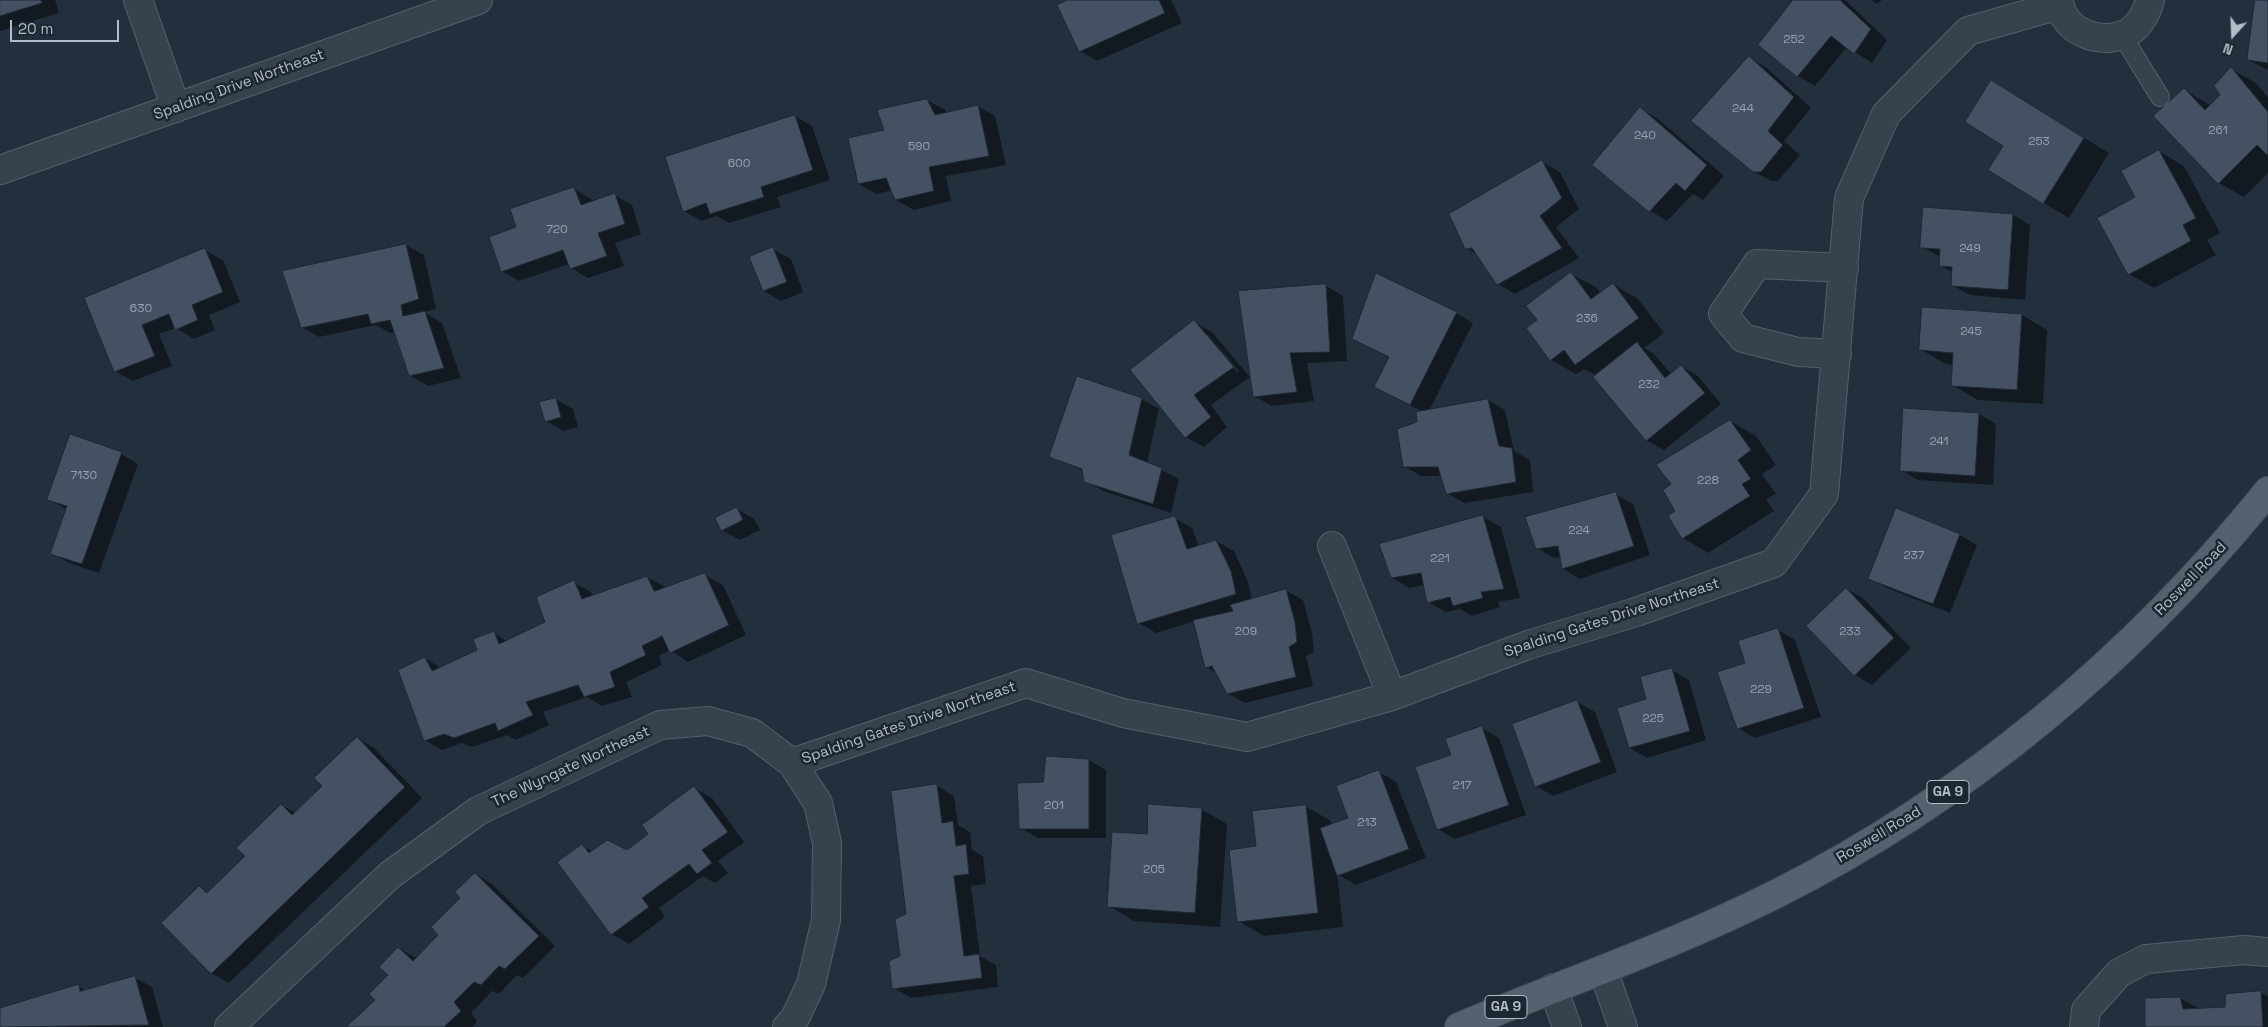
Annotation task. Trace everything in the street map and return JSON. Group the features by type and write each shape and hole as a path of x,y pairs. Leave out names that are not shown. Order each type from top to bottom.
{"main road":[{"name":"Roswell Road","path":"1459,1027 1691,934 1775,894 1925,808 1986,765 2119,654 2227,541 2268,491"}],"street":[{"path":"138,0 176,108"},
{"name":"Spalding Drive Northeast","path":"0,170 478,0"},
{"path":"2122,35 2133,29 2145,15 2150,0"},
{"name":"Spalding Gates Drive Northeast","path":"792,762 1026,683 1123,712 1247,737 1392,696 1528,645 1636,612 1774,563 1824,494 1849,198 1886,114 1968,30 2059,2 2068,21 2081,33 2099,38 2122,35"},
{"path":"1837,354 1798,352 1743,338 1723,314 1757,264 1844,268"},
{"path":"1332,546 1392,696"},
{"name":"The Wyngate Northeast","path":"229,1027 390,875 478,811 660,725 708,721 752,733 792,762 818,803 827,843 826,920 811,984 795,1018 787,1027"},
{"path":"2084,1027 2086,1010 2119,973 2146,959 2244,950 2268,952"},
{"path":"1603,970 1623,1027"},
{"path":"1553,988 1567,1027"}],"lane":[{"path":"2122,35 2160,97"}],"building":[{"path":"0,0 41,0 42,3 0,16"},
{"path":"1068,0 1159,0 1165,13 1079,52 1057,5"},
{"path":"1793,0 1840,0 1871,29 1854,54 1831,36 1797,77 1758,45"},
{"path":"2255,0 2268,0 2268,63 2247,60"},
{"path":"1749,56 1794,97 1768,131 1783,145 1761,172 1753,172 1691,121"},
{"path":"2231,67 2268,112 2268,153 2267,155 2257,145 2218,184 2153,116 2184,88 2205,110 2220,95 2214,86"},
{"path":"1991,80 2084,138 2043,204 1988,170 2003,146 1965,122"},
{"path":"927,99 935,115 978,105 989,156 929,167 934,191 895,200 886,178 858,184 848,138 884,130 877,110"},
{"path":"1640,107 1707,165 1685,191 1676,183 1649,212 1592,165"},
{"path":"795,115 813,170 761,187 764,197 710,214 706,203 683,212 665,157"},
{"path":"2159,150 2196,218 2183,225 2191,241 2128,275 2097,218 2135,197 2121,171"},
{"path":"1542,160 1562,198 1540,216 1562,248 1497,285 1472,248 1465,249 1449,214"},
{"path":"574,187 581,205 615,193 625,224 598,233 607,256 570,269 563,250 501,272 489,237 516,227 510,209"},
{"path":"1923,207 2013,214 2008,290 1951,286 1952,267 1939,266 1940,249 1920,248"},
{"path":"406,244 419,299 401,305 403,316 425,311 444,368 409,376 390,320 371,324 368,314 301,328 282,271"},
{"path":"773,247 787,282 763,291 749,257"},
{"path":"205,248 223,292 192,305 198,320 175,330 169,314 142,325 155,356 114,372 84,298"},
{"path":"1571,272 1591,299 1613,283 1639,318 1575,365 1564,350 1550,361 1526,328 1537,320 1526,306"},
{"path":"1376,273 1457,312 1410,405 1374,387 1389,357 1352,339"},
{"path":"1326,284 1330,352 1290,353 1297,392 1253,397 1238,291"},
{"path":"1922,307 2022,314 2017,390 1951,386 1953,353 1919,350"},
{"path":"1194,320 1234,367 1194,395 1211,417 1185,438 1130,370"},
{"path":"1637,342 1665,378 1681,365 1705,393 1646,441 1593,377"},
{"path":"1077,376 1142,398 1129,455 1162,468 1153,504 1084,482 1082,469 1049,457"},
{"path":"556,398 561,417 545,422 539,402"},
{"path":"1488,399 1499,446 1512,448 1516,482 1446,494 1438,467 1403,467 1397,429 1417,422 1416,412"},
{"path":"1903,408 1979,413 1975,476 1900,471"},
{"path":"1730,420 1751,450 1738,460 1751,479 1742,484 1750,496 1682,539 1668,516 1675,511 1663,490 1671,484 1656,465"},
{"path":"70,434 122,452 82,564 50,554 67,506 47,500"},
{"path":"1616,492 1634,546 1562,569 1558,546 1536,549 1525,517"},
{"path":"737,507 743,520 721,531 715,518"},
{"path":"1896,508 1960,534 1933,604 1868,579"},
{"path":"1483,515 1504,589 1481,592 1483,598 1453,606 1450,597 1427,603 1421,573 1391,578 1379,544"},
{"path":"1175,516 1187,549 1216,540 1231,571 1236,594 1137,624 1111,535"},
{"path":"705,573 729,625 670,653 662,636 642,646 646,655 610,672 615,687 584,697 578,685 526,702 533,715 498,731 495,723 454,738 444,734 424,741 398,670 425,657 432,671 477,650 473,639 494,631 499,644 545,622 536,597 574,580 582,599 647,576 654,591"},
{"path":"1846,588 1894,638 1854,676 1806,626"},
{"path":"1286,589 1295,622 1297,642 1289,647 1296,677 1227,694 1212,666 1205,668 1193,620 1233,611 1230,605"},
{"path":"1778,628 1804,708 1737,729 1717,672 1745,663 1738,641"},
{"path":"1672,668 1690,731 1629,748 1617,708 1646,699 1640,677"},
{"path":"1577,700 1601,762 1535,787 1512,724"},
{"path":"1482,726 1509,805 1437,830 1415,767 1451,755 1445,739"},
{"path":"357,737 405,787 211,974 161,923 199,886 207,893 245,856 236,848 281,804 292,815 322,786 314,778"},
{"path":"1046,756 1089,759 1089,829 1019,829 1017,783 1043,782"},
{"path":"1379,770 1409,849 1337,876 1320,828 1348,818 1336,786"},
{"path":"937,784 942,823 953,821 956,846 966,844 969,874 954,876 964,956 979,954 982,978 892,989 889,961 900,956 895,919 906,914 891,791"},
{"path":"694,786 728,832 702,850 712,863 697,874 689,864 642,898 649,907 611,935 557,862 582,844 589,853 607,840 627,850 648,834 642,825"},
{"path":"1148,804 1202,808 1195,913 1107,907 1112,832 1147,834"},
{"path":"1306,805 1318,913 1237,922 1229,850 1256,846 1252,811"},
{"path":"475,873 539,936 505,969 499,966 481,985 474,982 454,1002 461,1011 444,1027 346,1027 375,1000 369,994 388,975 379,967 398,947 413,961 438,935 431,927 460,898 455,892"},
{"path":"135,976 149,1025 0,1027 0,1008 79,984 80,991"},
{"path":"2261,991 2263,1027 2145,1027 2145,998 2180,997 2183,1009 2225,1007 2226,994"}]}
